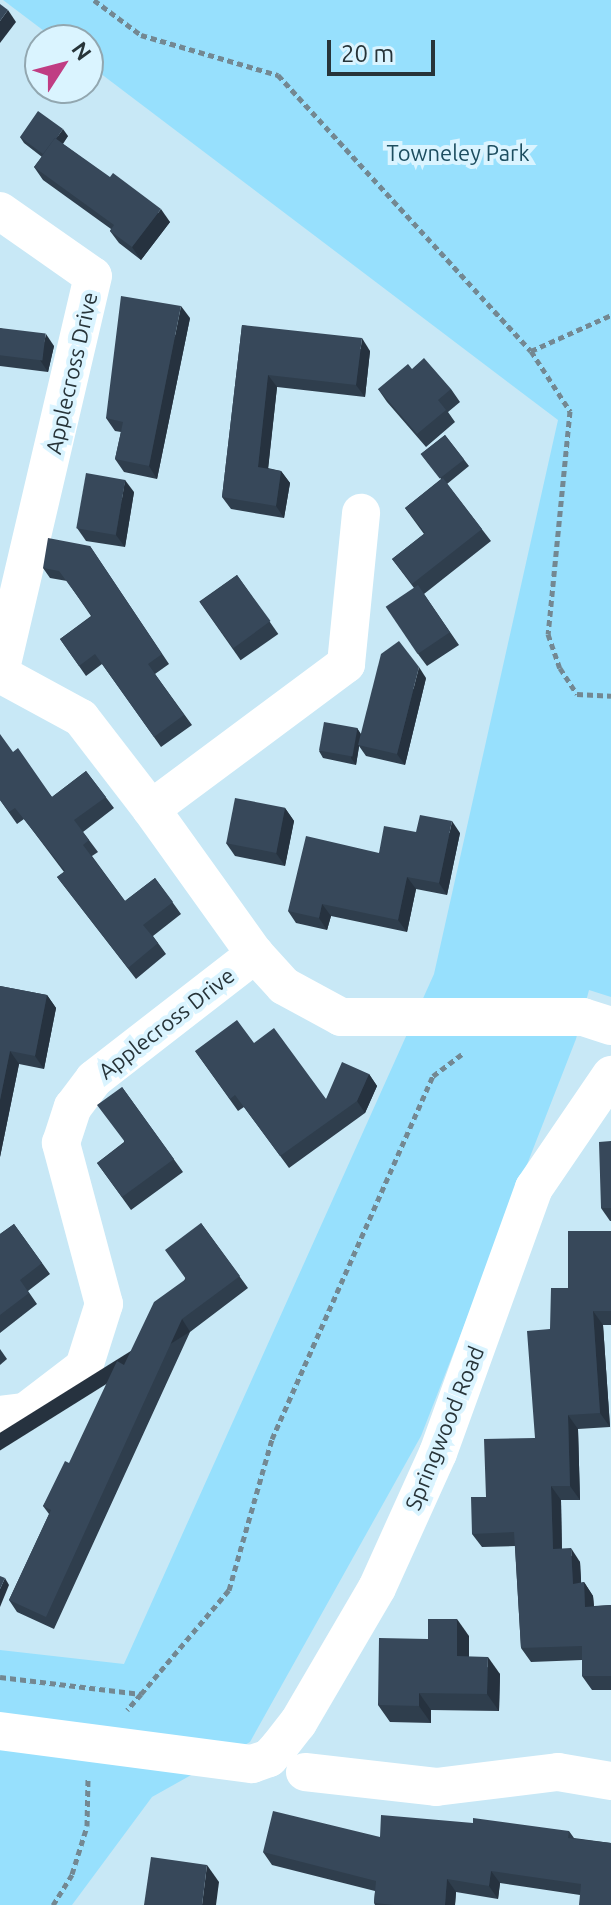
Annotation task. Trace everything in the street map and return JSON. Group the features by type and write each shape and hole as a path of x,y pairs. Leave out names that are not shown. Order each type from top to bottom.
{"street":[{"name":"Applecross Drive","path":"0,211 93,276 0,674 81,718 255,954 284,986 341,1017 583,1017 611,1026"},
{"path":"151,809 346,664 361,513"},
{"name":"Applecross Drive","path":"0,1415 25,1412 84,1367 104,1304 61,1143 73,1107 94,1079 255,954"},
{"name":"Springwood Road","path":"93,1754 252,1764 269,1758 298,1723 377,1588 438,1453 534,1188 611,1075"},
{"path":"0,1731 93,1754"},
{"path":"305,1772 436,1787 558,1772 611,1781"}],"path":[{"path":"94,0 141,35 278,75 531,351 570,411 548,634 560,668 577,694 611,696"},
{"path":"531,351 611,315"},
{"path":"53,1905 72,1874 87,1826 93,1754 229,1590 272,1439 433,1076"},
{"path":"0,1677 141,1694"}],"green space":[{"name":"Towneley Park","path":"3,0 611,0 611,997 589,990 576,1039 421,1436 250,1742 152,1797 72,1905 0,1905 0,1650 124,1664 434,974 558,420 104,76 104,24 35,24"}],"building":[{"path":"0,4 8,10 0,21"},
{"path":"38,111 63,129 43,154 20,137"},
{"path":"55,138 110,177 113,173 161,209 132,247 110,231 114,225 34,167"},
{"path":"121,296 181,306 149,466 115,459 123,422 106,418"},
{"path":"242,325 362,338 356,385 268,375 258,467 281,471 276,506 222,497"},
{"path":"0,328 46,334 42,360 0,355"},
{"path":"424,358 451,389 438,400 446,410 417,434 378,389 408,364 412,369"},
{"path":"445,435 464,459 440,479 421,454"},
{"path":"86,473 125,480 116,535 76,528"},
{"path":"443,478 482,529 412,584 392,559 425,533 405,508"},
{"path":"48,538 90,546 162,654 148,664 184,715 154,737 95,654 79,666 60,639 92,616 59,571 43,568"},
{"path":"237,575 271,621 233,648 200,602"},
{"path":"418,585 450,632 418,654 386,607"},
{"path":"399,641 419,667 397,754 358,745 381,654"},
{"path":"324,722 357,728 352,756 319,751"},
{"path":"0,734 13,752 18,748 52,797 86,771 106,797 74,820 89,840 83,845 125,901 155,878 173,902 143,925 158,943 128,968 57,877 65,871 15,808 9,812 0,800"},
{"path":"235,798 285,808 276,853 226,843"},
{"path":"420,815 452,821 439,883 407,877 398,920 322,904 319,918 288,911 306,836 379,853 384,826 416,832"},
{"path":"0,986 47,995 35,1056 10,1051 0,1100"},
{"path":"237,1020 254,1043 274,1028 326,1099 342,1062 369,1074 357,1101 280,1156 235,1095 230,1099 195,1051"},
{"path":"122,1087 174,1159 122,1197 97,1163 125,1142 97,1105"},
{"path":"611,1141 611,1208 601,1208 599,1142"},
{"path":"201,1223 240,1276 182,1319 46,1617 9,1600 51,1510 43,1506 65,1461 69,1463 117,1361 124,1365 154,1302 186,1279 165,1250"},
{"path":"14,1224 42,1263 20,1280 29,1293 0,1315 0,1234"},
{"path":"568,1231 611,1231 611,1311 593,1311 600,1413 568,1415 570,1486 551,1486 553,1549 571,1548 573,1584 584,1582 585,1607 611,1605 611,1676 582,1676 582,1646 521,1648 514,1532 472,1534 471,1497 486,1497 484,1439 535,1438 527,1331 550,1329 551,1288 568,1288"},
{"path":"428,1619 457,1619 457,1656 488,1657 487,1694 419,1693 419,1706 378,1705 379,1638 428,1639"},
{"path":"273,1811 380,1837 381,1815 473,1823 473,1818 569,1831 568,1838 611,1843 611,1905 579,1905 581,1884 491,1871 489,1886 447,1879 445,1905 374,1903 376,1881 263,1852"},
{"path":"151,1857 207,1865 202,1905 144,1905"}]}
